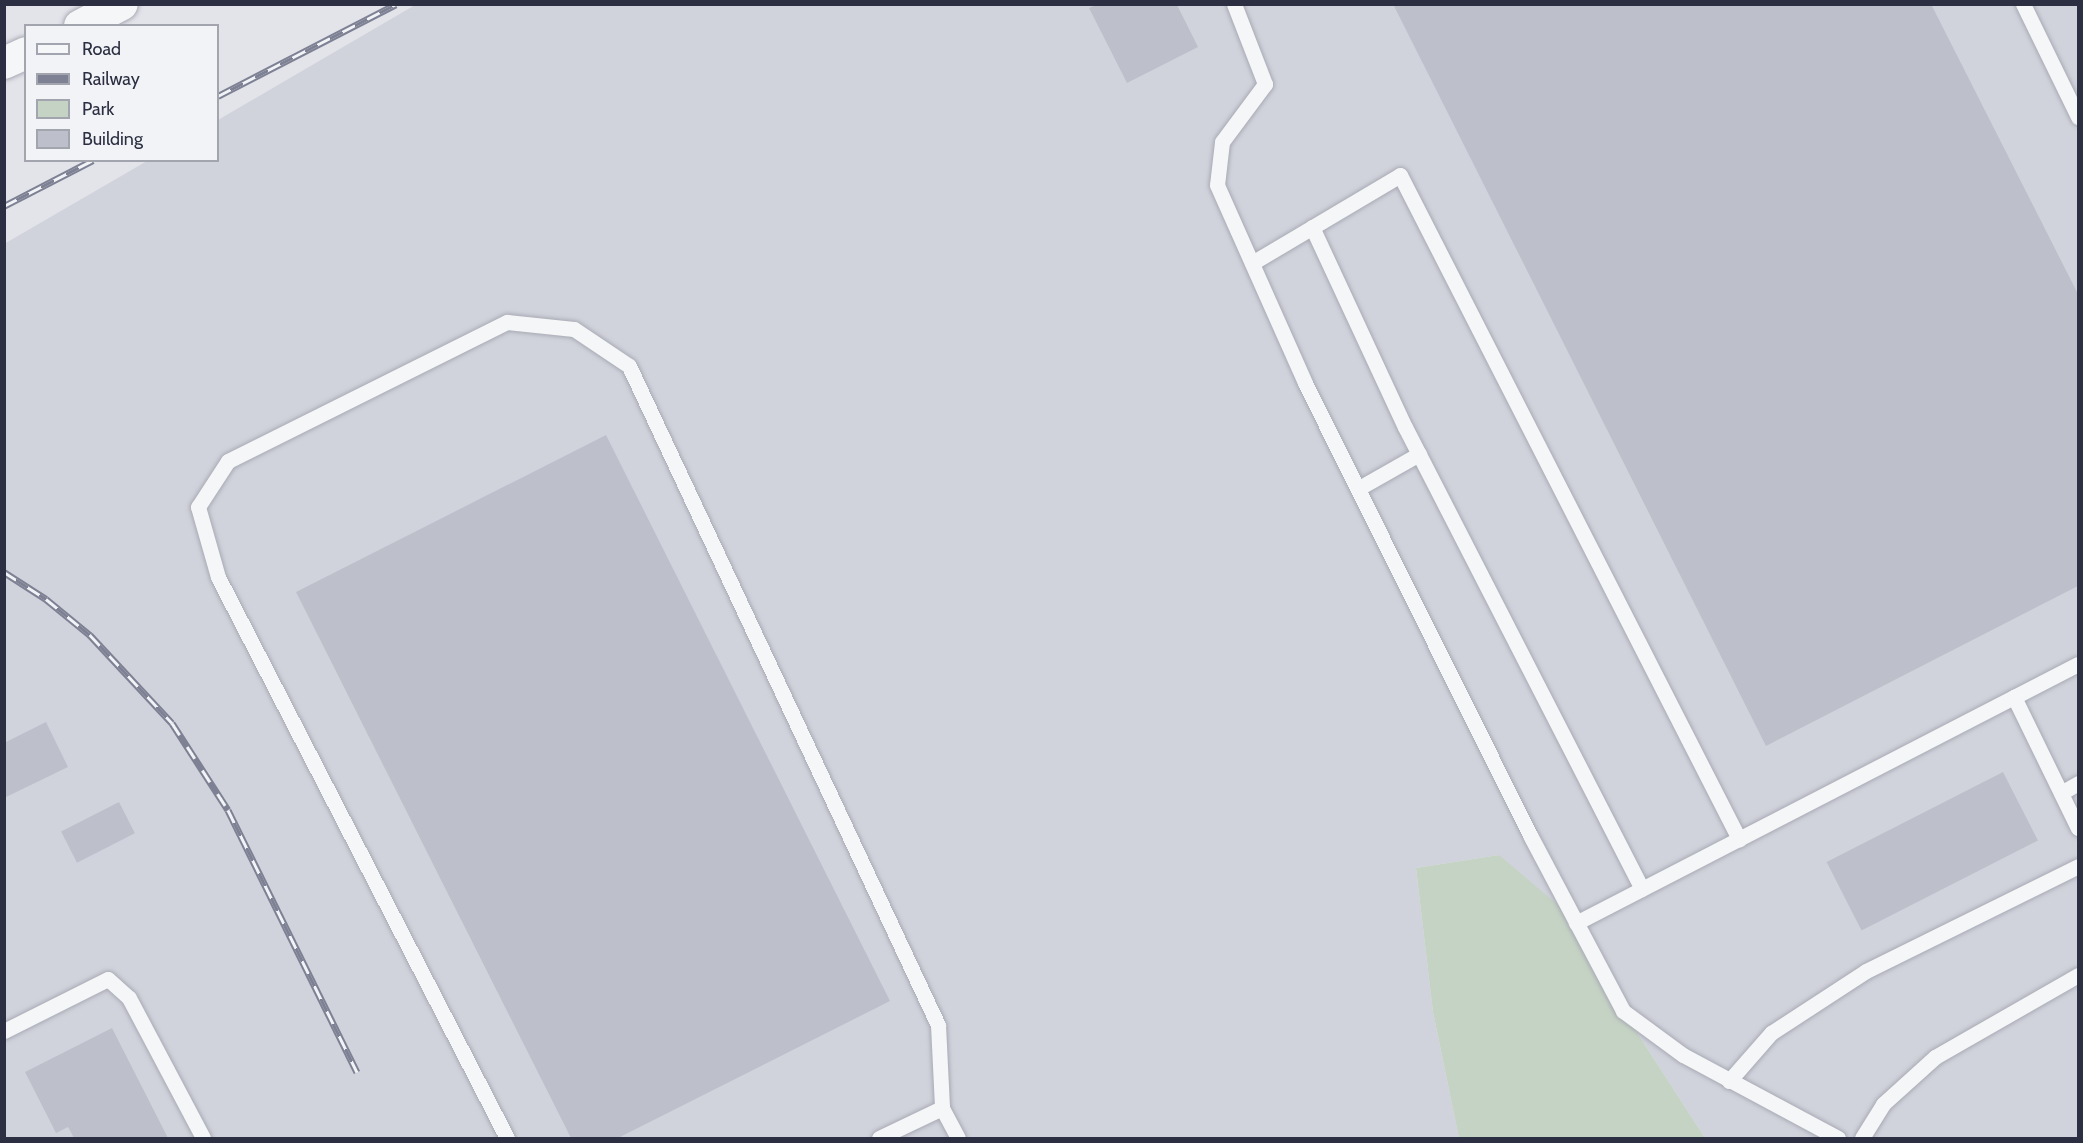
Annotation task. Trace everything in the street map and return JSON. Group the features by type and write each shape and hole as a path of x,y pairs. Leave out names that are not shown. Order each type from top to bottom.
{"street":[{"path":"84,24 122,4"},
{"path":"4,63 24,54"}],"lane":[{"path":"1234,4 1266,84 1222,142 1217,185 1305,383 1576,923 1623,1011 1683,1055 1838,1138"},
{"path":"2023,4 2079,117"},
{"path":"1252,263 1400,175 1739,839"},
{"path":"1312,227 1419,454 1642,889"},
{"path":"507,1138 218,577 198,507 228,460 507,322 574,329 629,366 938,1025 942,1108 958,1138"},
{"path":"1359,488 1419,454"},
{"path":"1576,923 2079,664"},
{"path":"2014,697 2079,828"},
{"path":"2061,793 2079,783"},
{"path":"1729,1080 1771,1033 1866,971 2079,866"},
{"path":"1862,1138 1882,1104 1935,1058 2079,975"},
{"path":"4,1031 108,979 129,998 203,1138"},
{"path":"879,1138 942,1108"}],"shaded area":[{"path":"415,5 2078,5 2078,1138 1705,1138 1634,1028 1499,855 1416,868 1433,1012 1459,1138 5,1138 4,244 145,162 219,162 219,119"}],"green space":[{"path":"1499,855 1577,921 1634,1028 1705,1138 1459,1138 1433,1012 1416,868"}],"building":[{"path":"1393,4 1931,4 2078,294 2078,586 1766,746"},
{"path":"1096,5 1177,5 1198,47 1127,83 1089,8"},
{"path":"606,435 890,1001 618,1138 571,1138 296,592"},
{"path":"46,722 68,767 4,798 4,743"},
{"path":"2003,772 2038,841 1862,930 1827,862"},
{"path":"119,802 135,833 77,863 61,832"},
{"path":"112,1028 168,1138 74,1138 68,1127 56,1133 25,1072"}],"railway":[{"path":"219,95 396,4"},
{"path":"4,206 89,162"},
{"path":"4,572 46,599 90,635 172,723 228,810 357,1072"}]}
